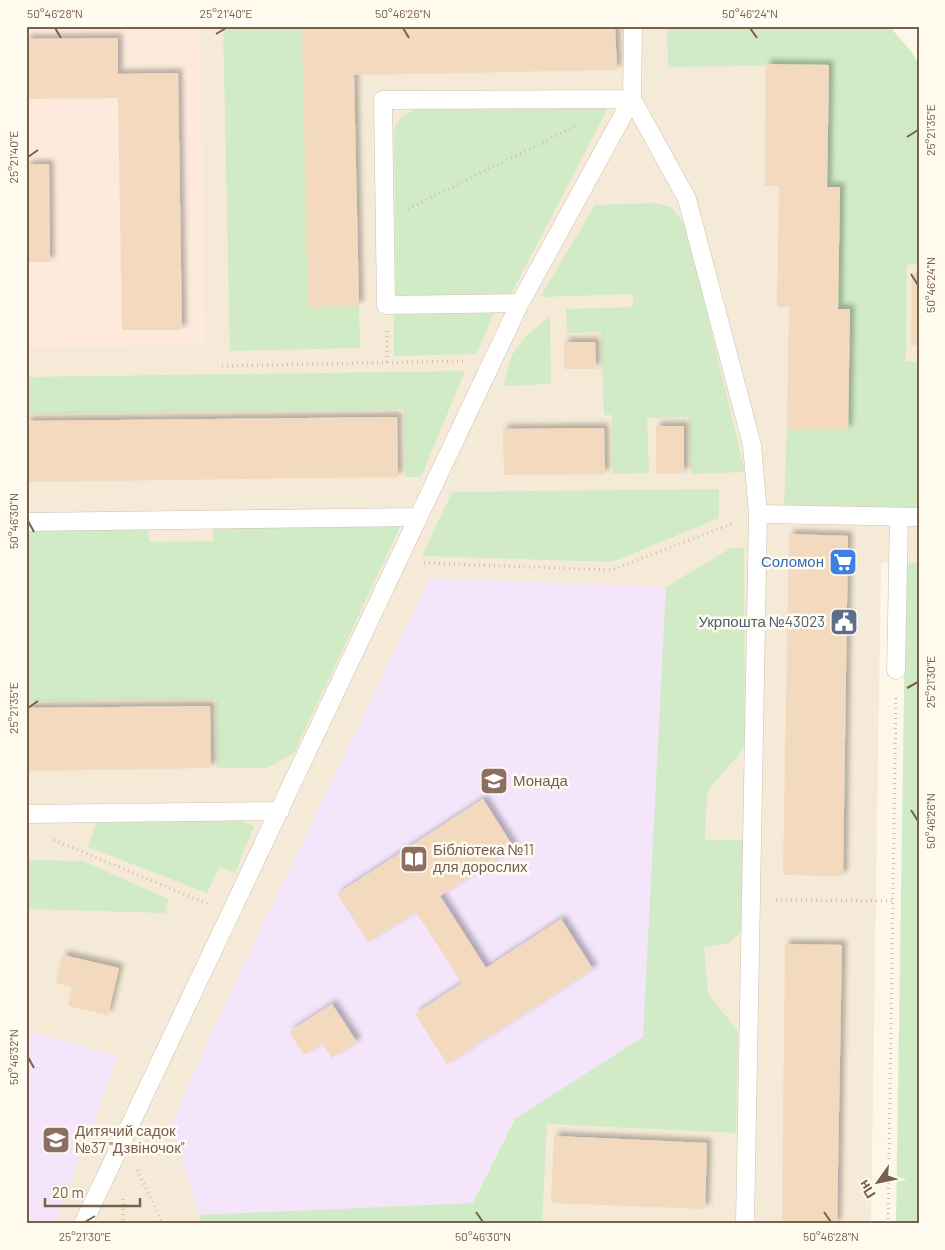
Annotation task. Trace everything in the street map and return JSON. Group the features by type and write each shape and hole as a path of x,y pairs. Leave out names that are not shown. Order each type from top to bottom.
{"lane":[{"path":"83,1224 229,913 280,811 398,562 491,361 520,303 632,99 633,26"},
{"path":"520,303 386,305 383,100 632,99"},
{"path":"632,99 688,199 752,445 758,514 745,1224"},
{"path":"758,514 919,517"},
{"path":"26,522 418,517"},
{"path":"896,670 899,517"},
{"path":"26,814 280,811"}],"path":[{"path":"384,221 579,125"},
{"path":"386,305 387,362"},
{"path":"222,366 491,361"},
{"path":"398,562 612,570 758,514"},
{"path":"888,1224 896,670"},
{"path":"45,836 229,913"},
{"path":"750,900 893,901"},
{"path":"123,1140 164,1224"}],"shaded area":[{"path":"26,26 889,26 910,50 919,64 919,563 881,563 871,1224 26,1224"},
{"path":"26,26 200,26 205,345 26,347"},
{"name":"Монада","path":"430,578 666,587 644,1037 515,1119 473,1203 200,1215 170,1126 238,976"},
{"name":"Дитячий садок №37 \"Дзвіночок\"","path":"26,1030 118,1056 55,1224 26,1224"}],"green space":[{"path":"223,26 302,26 308,307 359,306 360,348 230,351"},
{"path":"667,26 889,26 910,50 919,64 919,264 907,265 906,361 919,362 919,508 784,505 787,429 848,430 850,309 838,309 840,187 827,187 829,65 668,67"},
{"path":"608,108 510,296 396,296 394,129 402,116 417,109"},
{"path":"654,203 671,207 686,226 745,472 691,474 689,417 647,418 649,473 613,474 612,415 604,415 601,332 567,333 566,309 633,307 633,294 540,297 595,205"},
{"path":"493,313 477,354 394,356 394,314"},
{"path":"550,316 551,384 503,386 512,355 526,336"},
{"path":"465,371 421,477 406,477 404,409 26,414 26,377"},
{"path":"719,489 719,518 612,562 422,556 452,492"},
{"path":"401,525 294,753 267,768 217,768 216,699 26,701 26,530 148,528 149,542 213,541 213,527"},
{"path":"731,548 744,548 745,747 707,792 705,840 744,840 741,931 729,943 704,947 708,994 738,1031 736,1133 547,1124 542,1224 201,1224 200,1215 473,1203 515,1119 643,1037 666,587"},
{"path":"906,563 919,563 919,1224 896,1224"},
{"path":"239,820 254,826 235,873 219,867 207,893 88,847 96,823"},
{"path":"26,860 83,861 168,899 165,913 26,909"}],"building":[{"path":"302,26 615,26 617,70 354,75 359,306 308,307"},
{"path":"118,38 118,74 178,73 182,330 122,330 118,98 26,99 26,39"},
{"path":"766,64 829,65 827,187 840,187 838,309 850,309 848,430 787,429 789,307 777,307 779,186 765,186"},
{"path":"49,164 50,262 26,262 26,165"},
{"path":"912,277 919,278 919,346 911,345"},
{"path":"564,342 595,342 596,369 564,369"},
{"path":"397,417 398,477 26,482 26,421"},
{"path":"656,426 684,426 684,473 656,474"},
{"path":"604,428 605,474 504,475 503,429"},
{"path":"789,534 848,536 843,876 783,875"},
{"path":"210,706 211,768 26,771 26,708"},
{"path":"483,799 514,848 440,896 486,968 561,919 593,969 447,1064 415,1014 462,983 416,912 368,942 337,894"},
{"path":"785,944 842,945 837,1224 782,1224"},
{"path":"63,955 119,968 108,1015 68,1006 72,987 56,983"},
{"path":"332,1004 357,1042 332,1058 322,1043 304,1055 289,1032"},
{"path":"554,1136 707,1143 705,1209 551,1203"}],"place":[{"name":"Соломон","path":"843,562"},
{"name":"Укрпошта №43023","path":"844,622"},
{"name":"Монада","path":"494,781"},
{"name":"Бібліотека №11 для дорослих","path":"414,859"},
{"name":"Дитячий садок №37 \"Дзвіночок\"","path":"56,1140"}]}
